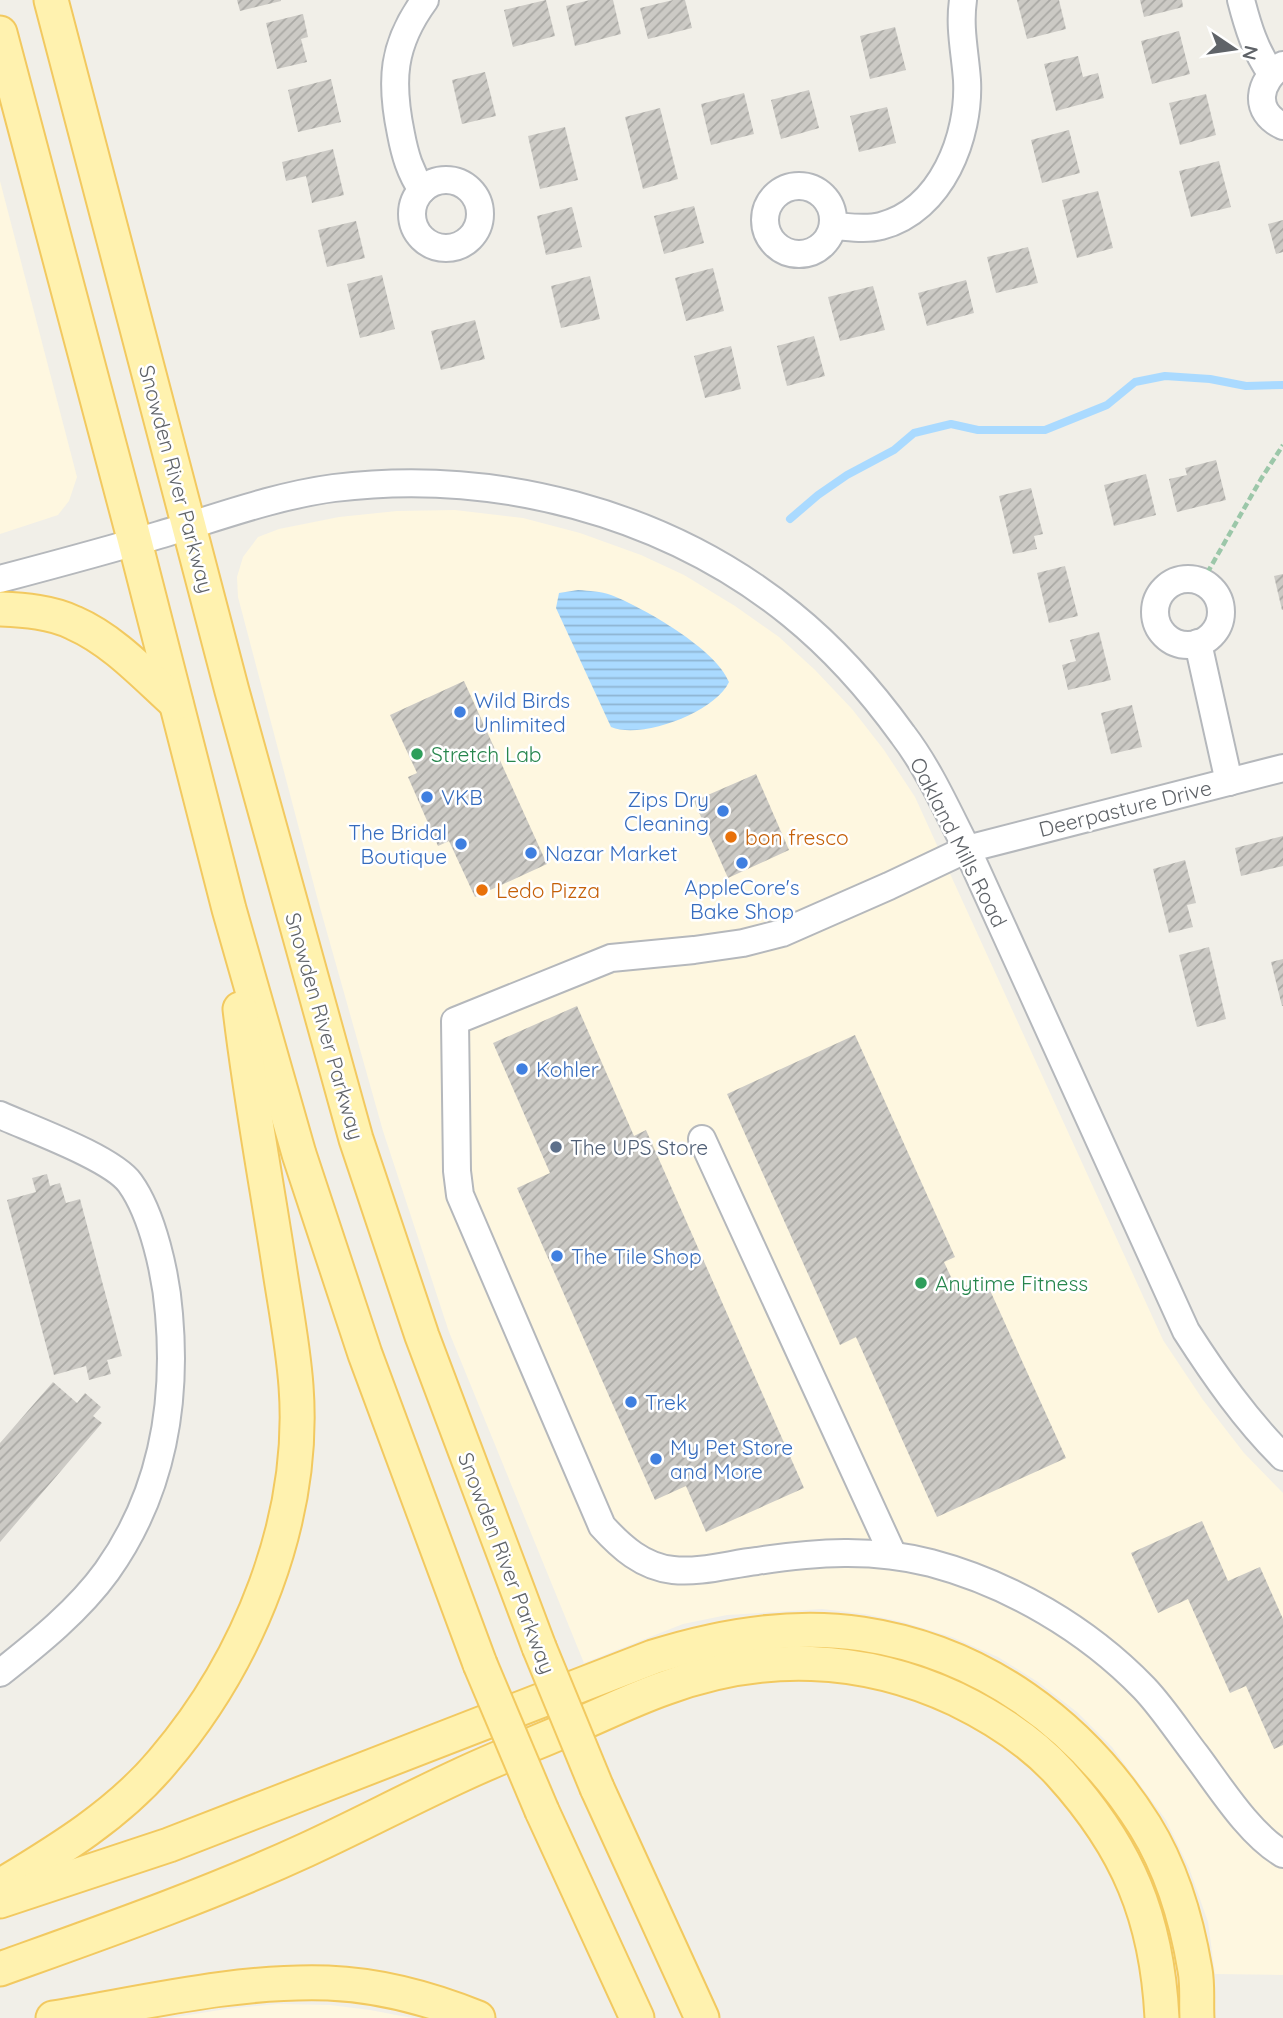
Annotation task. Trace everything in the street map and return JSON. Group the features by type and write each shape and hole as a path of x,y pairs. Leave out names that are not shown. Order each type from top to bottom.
{"main road":[{"name":"Snowden River Parkway","path":"51,0 235,702 356,1139 422,1336 538,1647 653,1916 702,2018"},
{"path":"0,33 229,909 299,1154 365,1353 480,1664 542,1811 637,2018"},
{"path":"0,608 50,615 74,622 120,653 176,703"},
{"path":"0,1886 51,1856 95,1823 131,1794 163,1762 195,1718 246,1632 267,1580 281,1532 294,1456 296,1388 245,1049 229,909"},
{"path":"0,1901 169,1845 653,1657 688,1646 777,1631 859,1633 898,1640 944,1655 986,1675 1026,1697 1096,1759 1146,1828 1167,1872 1185,1924 1196,1973 1197,2018"},
{"path":"0,1969 191,1900 306,1850 462,1774 666,1687 739,1669 782,1663 821,1663 890,1674 933,1688 1007,1728 1040,1751 1091,1810 1114,1844 1136,1885 1160,1975 1162,2018"},
{"path":"653,1916 717,2018"},
{"path":"53,2018 232,1989 277,1984 330,1983 421,1997 478,2018"}],"street":[{"path":"422,190 410,173 395,107 394,78 396,57 403,36 425,0"},
{"path":"834,226 864,228 898,220 933,190 950,166 961,138 967,109 967,79 961,41 963,0"},
{"path":"1241,0 1249,32 1259,56 1277,69 1264,83 1262,97 1270,117 1283,126"},
{"name":"Oakland Mills Road","path":"0,579 279,499 332,488 395,482 456,484 526,493 586,508 693,551 749,583 793,615 832,652 904,736 934,784 967,849 1186,1331 1223,1388 1283,1457"},
{"path":"1190,579 1202,582 1212,589 1218,598 1221,612 1214,632 1198,643 1183,645 1171,640 1162,633 1156,621 1156,606 1161,594 1170,584 1190,579"},
{"path":"1198,643 1229,782"},
{"name":"Deerpasture Drive","path":"893,1555 850,1552 800,1554 700,1569 672,1570 638,1558 621,1548 603,1526 460,1195 457,1171 455,1021 611,958 743,943 782,933 967,849 1283,768"},
{"path":"0,1115 110,1165 130,1182 141,1203 164,1270 171,1372 167,1427 155,1473 133,1528 106,1572 75,1608 0,1673"},
{"path":"702,1139 893,1555 931,1563 985,1580 1060,1621 1110,1657 1145,1689 1242,1815 1270,1847 1283,1854"}],"path":[{"path":"1202,582 1283,445"}],"shaded area":[{"path":"0,181 77,477 69,501 58,515 0,534"},
{"path":"455,510 523,518 580,533 641,555 684,575 735,606 779,637 852,709 884,750 915,797 1163,1340 1203,1400 1244,1453 1283,1493 1283,1975 1215,1974 1208,1922 1189,1868 1166,1820 1112,1747 1077,1712 1038,1682 998,1657 952,1637 903,1622 822,1609 727,1615 683,1624 584,1663 449,1332 383,1131 317,897 238,597 237,577 243,557 258,537 279,529 339,517 397,511"},
{"path":"278,2004 330,2005 412,2018 170,2018"}],"water":[{"path":"578,590 611,595 642,609 695,643 722,669 729,682 709,704 676,721 641,730 611,727 556,608 559,593"}],"building":[{"path":"237,0 281,0 281,1 240,11"},
{"path":"546,0 555,36 513,47 504,10"},
{"path":"590,0 613,0 621,34 575,46 566,6"},
{"path":"673,0 685,0 692,28 648,39 640,8"},
{"path":"1017,0 1059,0 1066,29 1027,39"},
{"path":"1140,0 1182,0 1183,7 1144,17"},
{"path":"303,14 308,37 301,39 307,62 277,69 266,23"},
{"path":"895,27 906,70 870,79 860,36"},
{"path":"1179,31 1190,74 1152,84 1141,41"},
{"path":"1078,56 1083,77 1098,73 1104,98 1056,111 1044,64"},
{"path":"485,72 496,116 462,124 452,80"},
{"path":"331,79 341,122 298,132 288,90"},
{"path":"809,90 819,128 781,139 771,100"},
{"path":"744,93 754,134 711,145 701,104"},
{"path":"1206,94 1216,135 1180,145 1169,103"},
{"path":"887,107 896,143 859,152 850,116"},
{"path":"660,108 678,179 643,189 625,117"},
{"path":"565,127 578,180 540,189 528,136"},
{"path":"1069,130 1080,173 1042,183 1031,140"},
{"path":"333,149 344,195 312,203 306,176 286,181 282,162"},
{"path":"1219,161 1231,207 1191,217 1179,171"},
{"path":"1098,191 1113,248 1077,258 1062,200"},
{"path":"694,206 704,243 664,254 654,216"},
{"path":"572,207 582,247 546,255 537,216"},
{"path":"1283,220 1283,252 1276,254 1268,224"},
{"path":"356,221 365,258 327,267 318,230"},
{"path":"1028,247 1038,283 996,293 987,257"},
{"path":"713,268 724,311 686,321 675,278"},
{"path":"382,275 395,329 360,338 347,284"},
{"path":"590,276 600,319 561,328 551,286"},
{"path":"966,280 974,313 927,326 918,293"},
{"path":"873,286 885,330 840,341 828,297"},
{"path":"475,320 485,359 441,370 431,331"},
{"path":"814,336 825,376 787,386 777,346"},
{"path":"731,346 741,389 705,398 694,356"},
{"path":"1216,460 1226,500 1177,512 1169,479 1187,475 1185,468"},
{"path":"1146,474 1156,515 1114,526 1104,485"},
{"path":"1031,488 1043,534 1034,536 1037,549 1013,554 999,496"},
{"path":"1065,566 1078,616 1049,623 1037,573"},
{"path":"1283,574 1283,610 1282,610 1274,576"},
{"path":"1099,632 1111,680 1068,690 1062,665 1076,661 1070,640"},
{"path":"464,681 547,864 475,897 449,841 438,846 408,777 417,773 390,715"},
{"path":"1132,705 1142,747 1111,754 1101,713"},
{"path":"756,774 789,850 728,878 694,801"},
{"path":"1283,836 1283,866 1241,876 1235,848"},
{"path":"1185,860 1196,903 1187,905 1193,927 1169,933 1153,869"},
{"path":"1209,947 1226,1019 1197,1027 1179,955"},
{"path":"1283,959 1283,1006 1282,1006 1271,962"},
{"path":"577,1006 634,1136 646,1130 804,1488 706,1532 686,1486 655,1500 517,1188 550,1173 493,1043"},
{"path":"855,1035 955,1257 944,1262 957,1290 984,1277 1066,1458 937,1517 856,1337 840,1345 727,1094"},
{"path":"47,1174 50,1186 60,1183 66,1203 80,1199 122,1356 107,1360 111,1374 89,1380 86,1366 54,1375 7,1200 36,1192 32,1178"},
{"path":"53,1382 77,1403 85,1393 101,1407 93,1416 102,1423 0,1542 0,1443"},
{"path":"1202,1521 1228,1581 1260,1567 1283,1619 1283,1745 1274,1749 1246,1686 1230,1693 1188,1599 1158,1613 1131,1553"}],"waterway":[{"path":"790,519 818,495 847,475 894,450 914,433 951,424 978,430 1045,430 1107,405 1135,382 1165,376 1210,379 1246,386 1283,385"}],"place":[{"name":"Wild Birds Unlimited","path":"460,712"},
{"name":"Stretch Lab","path":"417,754"},
{"name":"VKB","path":"427,797"},
{"name":"Zips Dry Cleaning","path":"723,811"},
{"name":"bon fresco","path":"731,837"},
{"name":"The Bridal Boutique","path":"461,844"},
{"name":"Nazar Market","path":"531,853"},
{"name":"AppleCore's Bake Shop","path":"742,863"},
{"name":"Ledo Pizza","path":"482,890"},
{"name":"Kohler","path":"522,1069"},
{"name":"The UPS Store","path":"556,1147"},
{"name":"The Tile Shop","path":"557,1256"},
{"name":"Anytime Fitness","path":"921,1283"},
{"name":"Trek","path":"631,1402"},
{"name":"My Pet Store and More","path":"656,1459"}]}
